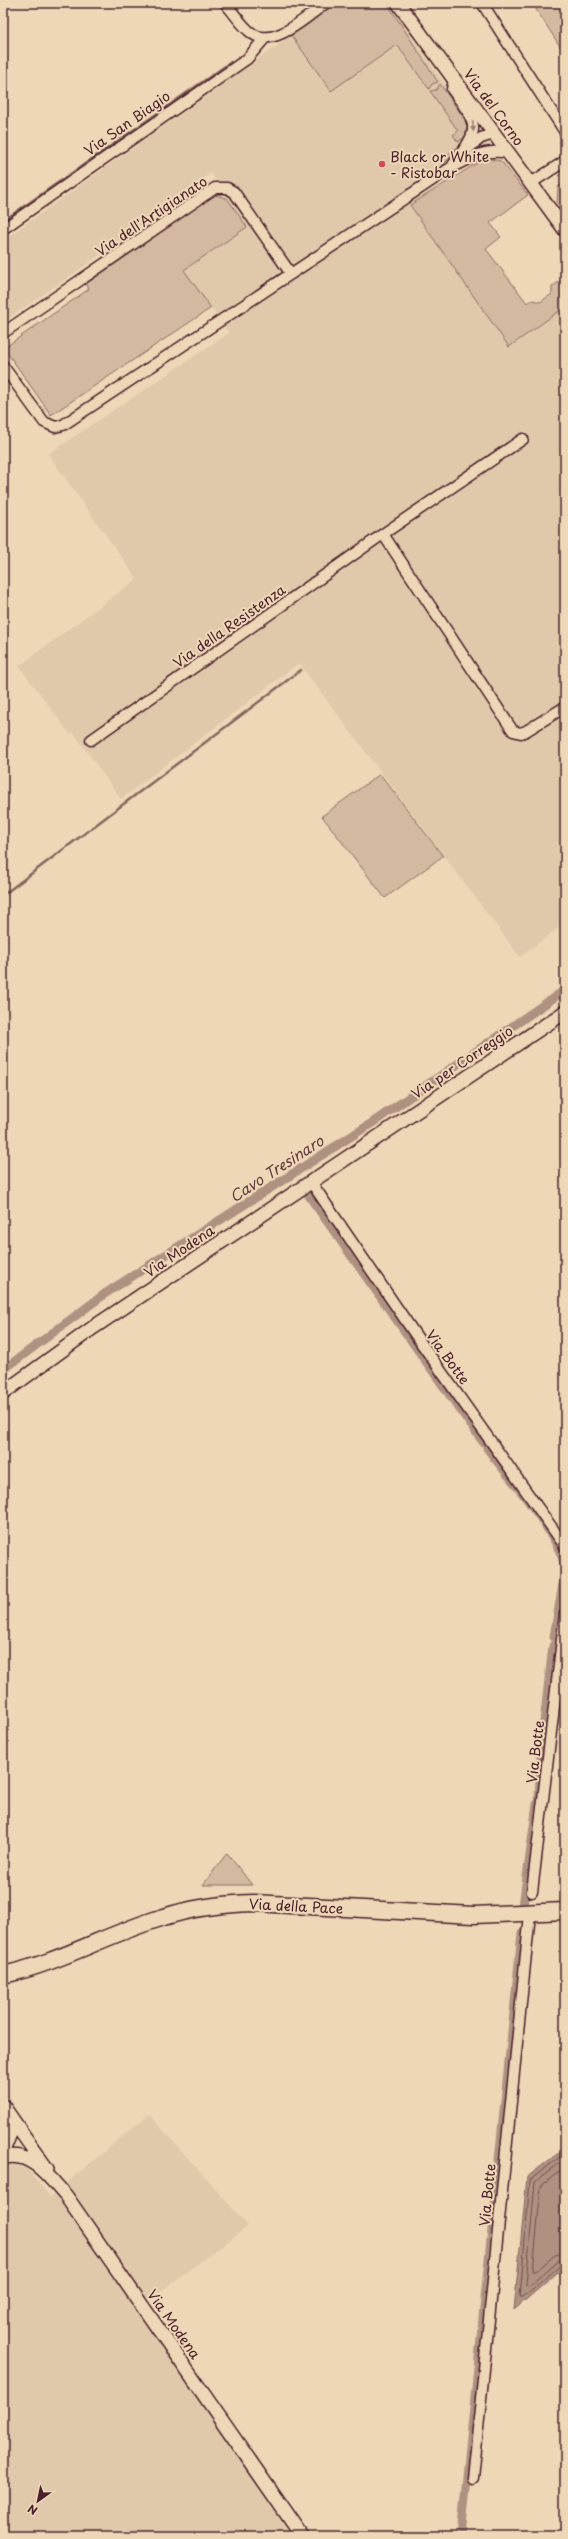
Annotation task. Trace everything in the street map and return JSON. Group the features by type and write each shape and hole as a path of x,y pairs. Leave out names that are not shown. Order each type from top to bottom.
{"main road":[{"name":"Via della Pace","path":"3,1975 36,1965 163,1917 224,1904 275,1904 467,1915 530,1914 565,1911"},
{"name":"Via della Pace","path":"3,1982 36,1965"}],"street":[{"path":"225,3 250,32 264,38 276,37 326,3"},
{"name":"Via del Corno","path":"398,3 565,230"},
{"path":"482,3 565,132"},
{"name":"Via San Biagio","path":"3,229 247,59 264,38"},
{"path":"452,167 472,140 474,126 472,118 452,89 454,80"},
{"path":"452,167 481,138 494,134"},
{"path":"3,366 44,422 55,427 63,425 452,167 483,152 495,150 507,153"},
{"path":"531,184 565,161"},
{"name":"Via dell'Artigianato","path":"3,333 215,188 220,187 234,192 290,274"},
{"name":"Via della Resistenza","path":"91,740 383,534 523,439"},
{"path":"383,534 513,730 521,733 526,731 565,707"},
{"name":"Via per Correggio","path":"376,1138 565,1012"},
{"name":"Via Modena","path":"3,1393 94,1327 376,1138"},
{"name":"Via Botte","path":"311,1182 419,1340 565,1546"},
{"name":"Via Botte","path":"532,1892 565,1614"},
{"name":"Via Botte","path":"473,2478 530,1914"},
{"path":"3,2151 11,2131 6,2111"},
{"path":"6,2111 66,2196"},
{"name":"Via Modena","path":"3,2158 15,2155 30,2160 66,2196 302,2536"}],"shaded area":[{"path":"337,3 388,3 490,149 410,205 509,347 565,307 565,937 558,928 520,957 299,663 121,799 73,732 70,734 19,666 137,579 48,454 229,333 184,270 247,227 211,173 79,270 3,322 3,240"},
{"path":"337,3 387,3 438,82 432,84 429,89 397,45 331,91 291,35"},
{"path":"532,3 565,3 565,54"},
{"path":"440,84 464,118 467,127 465,137 458,142 453,135 458,131 430,91 436,90"},
{"path":"468,140 443,165 439,160"},
{"path":"485,158 501,161 528,195 490,223 501,237 486,249 527,303 533,300 540,302 552,294 552,287 565,277 565,307 509,347 410,205"},
{"path":"565,182 565,215 557,203 558,187"},
{"path":"215,195 227,198 247,227 184,270 211,308 51,415 4,348 89,289 86,284"},
{"path":"380,774 443,856 385,898 322,816"},
{"path":"227,1853 252,1885 203,1885"},
{"path":"149,2114 248,2226 146,2302 308,2536 3,2536 3,2167 8,2163 26,2167 50,2197"}],"water":[{"path":"565,2148 565,2266 514,2310 527,2177"}],"waterway":[{"path":"3,221 231,62"},
{"path":"3,895 301,670"},
{"name":"Cavo Tresinaro","path":"3,1370 106,1293 372,1123 565,990"},
{"path":"307,1193 483,1442"},
{"path":"487,1448 543,1522 561,1553 565,1567"},
{"path":"554,1637 565,1572"},
{"path":"543,1731 553,1646"},
{"path":"539,1797 542,1742"},
{"path":"523,1906 537,1804"},
{"path":"461,2536 522,1933"}],"place":[{"name":"Black or White - Ristobar","path":"382,164"}]}
